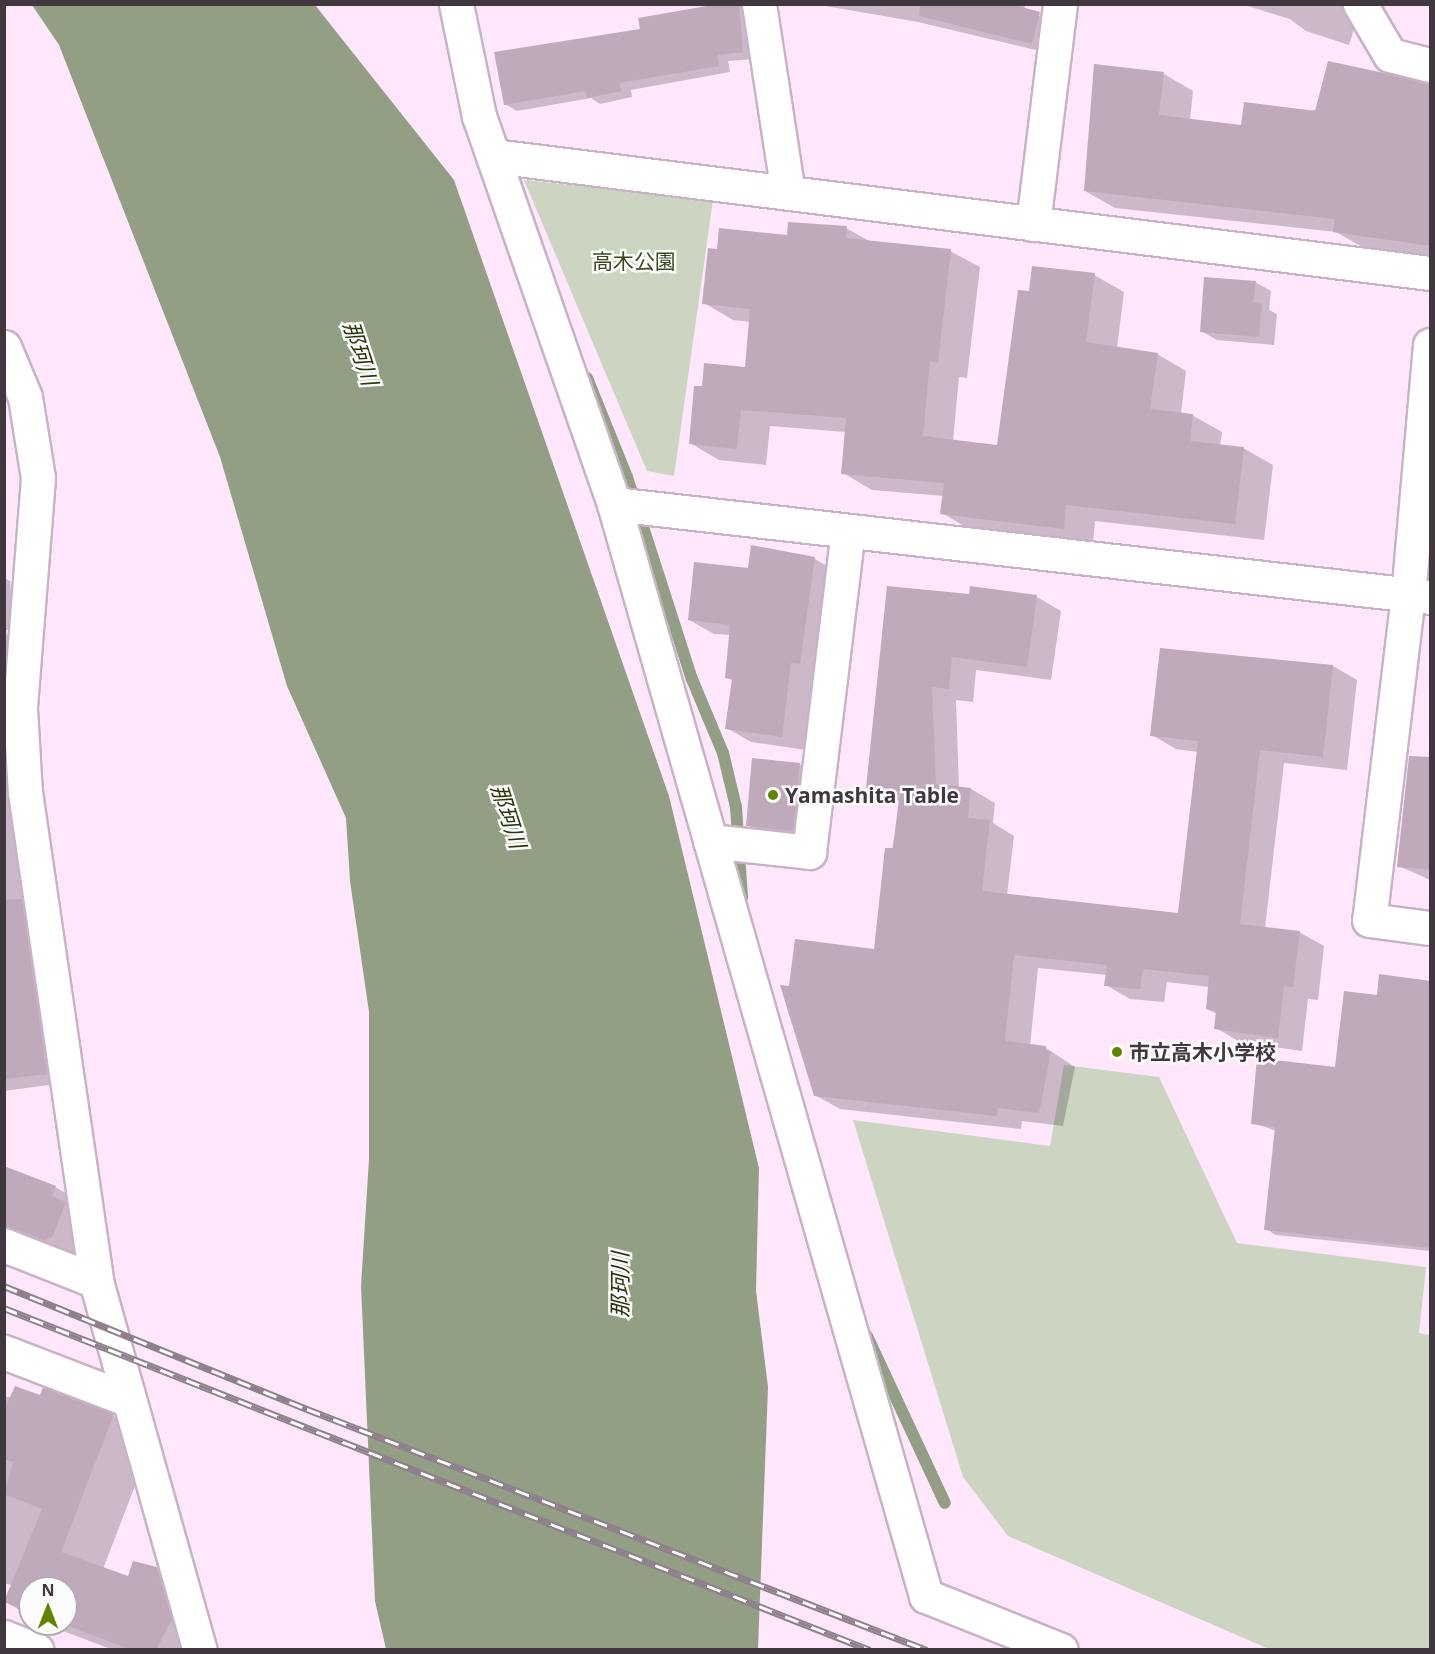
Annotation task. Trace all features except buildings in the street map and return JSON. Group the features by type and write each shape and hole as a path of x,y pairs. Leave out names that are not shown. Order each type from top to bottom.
{"street":[{"path":"456,4 479,116 615,504 926,1596 1061,1650"},
{"path":"759,4 788,193"},
{"path":"1033,224 1060,4"},
{"path":"1360,4 1390,55 1431,65"},
{"path":"493,156 1431,273"},
{"path":"1431,345 1419,596 1369,920 1431,928"},
{"path":"4,347 25,397 38,478 20,709 25,792 96,1281 200,1650"},
{"path":"615,504 1419,596"},
{"path":"710,841 809,852 848,531"},
{"path":"4,1245 96,1281"},
{"path":"4,1352 129,1400"},
{"path":"4,1637 36,1650"}],"green space":[{"name":"高木公園","path":"524,180 713,200 674,476 647,471"},
{"path":"1064,1065 1159,1077 1237,1243 1426,1267 1419,1333 1430,1335 1430,1649 1269,1649 1008,1536 963,1477 853,1120 1050,1146"}],"water":[{"name":"那珂川","path":"32,5 315,5 454,180 669,796 759,1168 756,1291 768,1387 758,1649 386,1649 375,1601 361,1286 369,1159 369,1012 350,881 346,818 287,686 220,457 59,45"}],"waterway":[{"path":"587,378 627,477 692,679 723,753 736,807 742,898"},
{"path":"867,1336 945,1503"}],"railway":[{"path":"4,1286 307,1409 927,1650"},
{"path":"4,1308 870,1650"}],"place":[{"name":"Yamashita Table","path":"773,795"},
{"name":"市立高木小学校","path":"1117,1052"}]}
